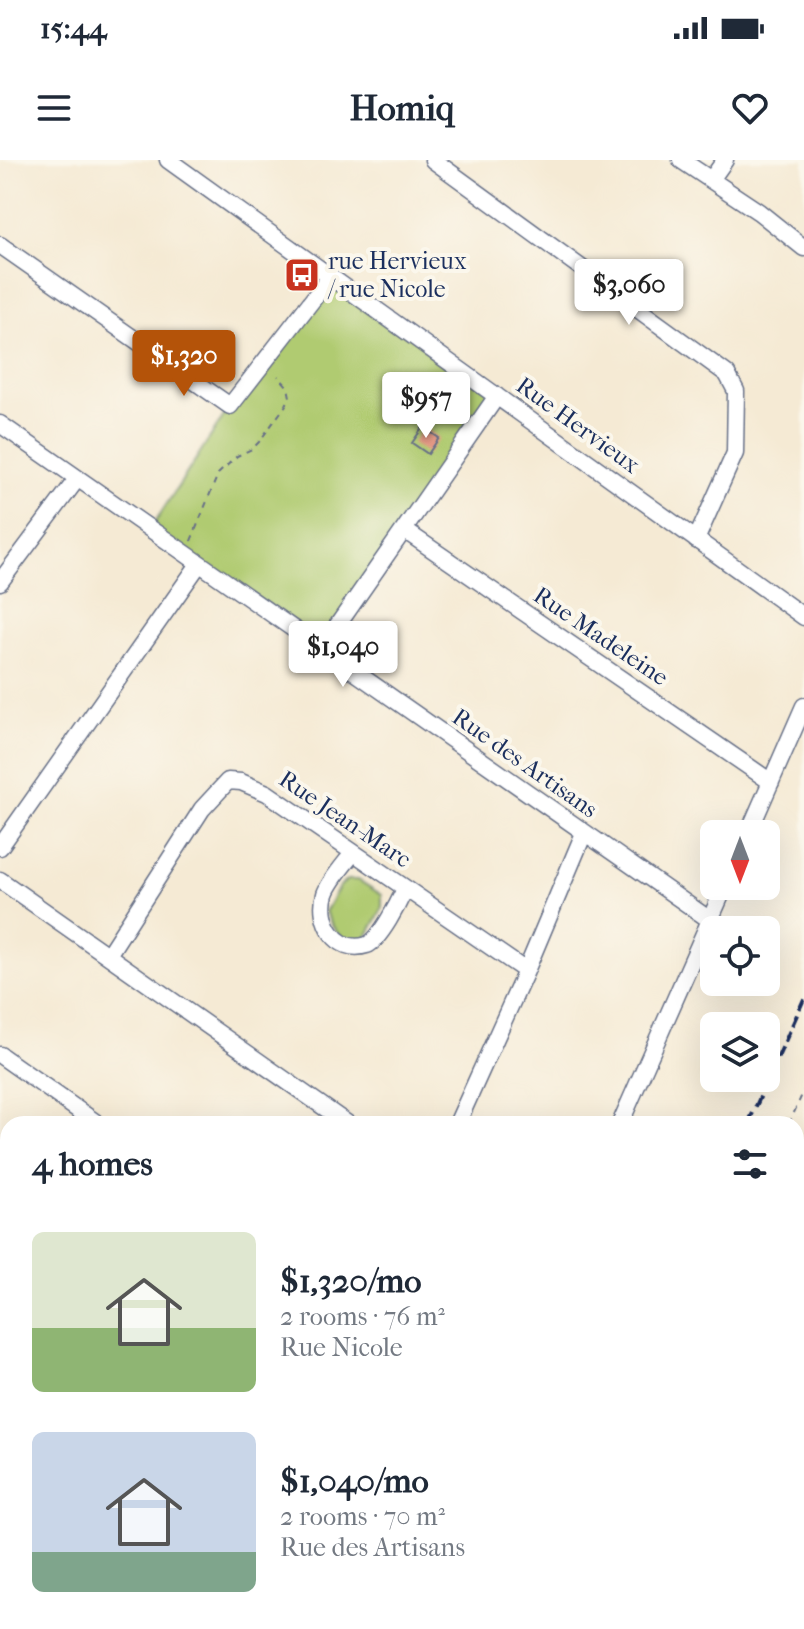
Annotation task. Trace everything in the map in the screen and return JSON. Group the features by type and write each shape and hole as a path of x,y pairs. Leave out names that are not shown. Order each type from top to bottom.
{"street":[{"name":"Rue Hervieux","path":"168,160 804,617"},
{"path":"433,160 727,374 736,391 735,453 696,540"},
{"path":"681,160 759,212 804,248"},
{"path":"711,180 725,160"},
{"path":"0,245 230,406 331,276"},
{"path":"321,649 497,396"},
{"name":"Rue des Artisans","path":"0,424 704,916"},
{"path":"0,582 77,479"},
{"name":"Rue Madeleine","path":"404,530 771,782"},
{"path":"0,847 199,564"},
{"path":"754,820 804,706"},
{"name":"Rue Jean-Marc","path":"108,955 202,809 228,781 241,782 267,793 526,971"},
{"path":"461,1116 584,833"},
{"path":"353,853 326,893 323,910 325,925 335,939 349,946 367,945 378,937 405,889"},
{"path":"0,880 337,1116"},
{"path":"624,1116 700,943"},
{"path":"0,1055 87,1116"}],"path":[{"path":"185,553 218,474 237,456 259,442 286,405 290,397 288,387 278,376"},
{"path":"793,1116 804,1090"}],"green space":[{"path":"331,276 497,396 321,649 150,530 231,405"},
{"path":"347,880 358,880 382,895 382,909 366,939 350,940 340,935 325,912 339,887"}],"building":[{"path":"423,427 439,438 428,454 412,443"}],"railway":[{"path":"752,1116 804,999"}],"place":[{"name":"rue Hervieux / rue Nicole","path":"302,275"}]}
